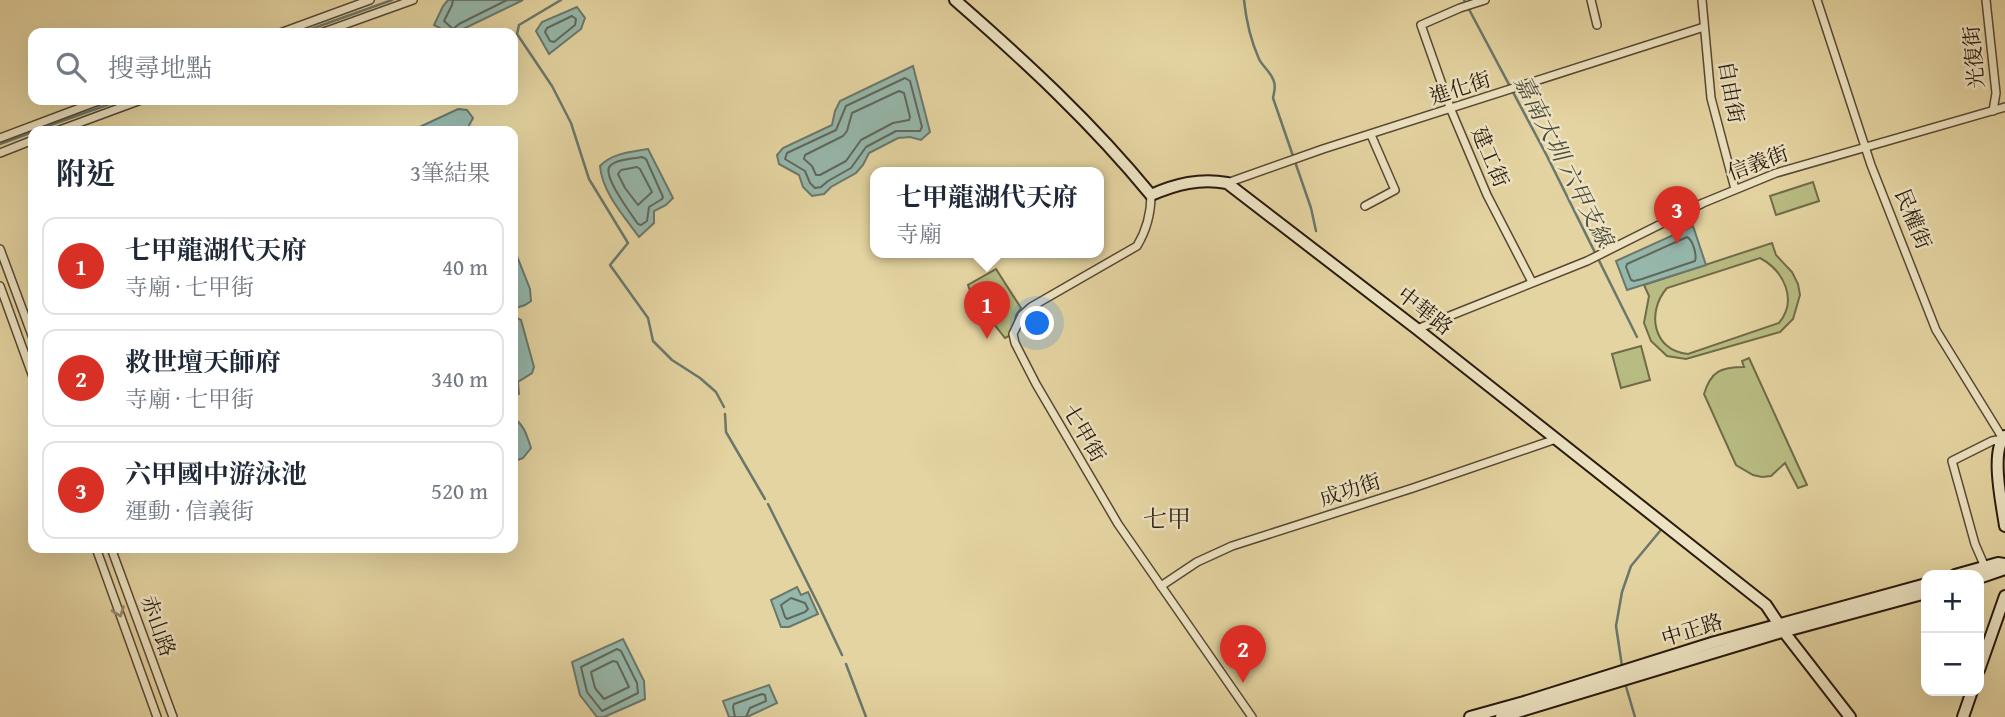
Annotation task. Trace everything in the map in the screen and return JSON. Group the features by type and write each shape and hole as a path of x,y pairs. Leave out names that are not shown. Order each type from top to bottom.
{"street":[{"path":"294,28 370,0"},
{"path":"335,28 413,0"},
{"path":"956,0 1055,89 1151,195 1168,187 1198,180 1227,183"},
{"name":"建工街","path":"1485,0 1421,25 1451,110 1487,195 1532,282"},
{"path":"1591,0 1597,25"},
{"name":"自由街","path":"1702,0 1711,98 1735,189"},
{"name":"民權街","path":"1816,0 1866,148 1936,330 2004,439"},
{"name":"光復街","path":"1986,0 1996,93 1993,111"},
{"name":"進化街","path":"1227,183 1703,27"},
{"path":"32,126 88,105"},
{"path":"71,126 127,105"},
{"name":"信義街","path":"1417,329 1587,261 1735,189 1776,173 2005,107"},
{"path":"0,138 28,127"},
{"path":"1365,206 1395,190 1371,135"},
{"path":"0,153 28,142"},
{"name":"中華路","path":"1227,183 1766,604 1781,628 1850,717"},
{"name":"七甲街","path":"1151,195 1151,207 1137,246 1031,307 1022,315 1013,334 1036,384 1118,524 1252,717"},
{"path":"0,249 28,325"},
{"path":"0,286 28,363"},
{"name":"成功街","path":"1161,586 1197,562 1232,546 1556,439"},
{"path":"2004,439 1997,454 2005,526"},
{"path":"1985,567 1975,544 1952,461 1992,441 2004,439"},
{"name":"赤山路","path":"98,553 157,717"},
{"name":"赤山路","path":"113,553 173,717"},
{"path":"1974,570 1998,563 2005,566"},
{"path":"1984,576 2005,566"},
{"name":"中正路","path":"1501,717 1921,586"},
{"name":"中正路","path":"1470,717 1715,642 1921,594"},
{"path":"1984,656 2005,596"},
{"path":"1963,717 1970,696"}],"green space":[{"path":"1813,182 1819,201 1776,215 1770,196"},
{"path":"1772,243 1776,255 1792,272 1800,295 1793,319 1780,332 1686,359 1667,356 1651,341 1644,323 1649,296 1644,285","holes":["1760,258 1782,278 1788,296 1785,314 1779,323 1688,354 1667,346 1660,338 1656,329 1656,308 1667,288"]},
{"path":"996,269 1021,308 1016,315 1013,334 1005,338 985,308 977,310 968,285"},
{"path":"1641,346 1650,380 1621,388 1612,354"},
{"path":"1749,358 1807,485 1798,488 1785,463 1771,476 1762,477 1736,465 1704,394 1714,375 1723,369 1744,367 1742,361"}],"water":[{"path":"448,0 523,0 465,28 440,28 434,25"},
{"path":"577,7 585,18 581,29 549,54 536,31 542,22"},
{"path":"913,66 930,132 921,140 898,138 869,153 856,173 824,194 812,196 803,187 799,175 779,164 777,155 783,148 832,125 840,101"},
{"path":"458,109 467,110 473,118 469,126 422,126"},
{"path":"648,149 673,198 654,211 654,223 639,237 609,194 600,166 616,156"},
{"path":"1693,226 1706,265 1627,290 1616,261"},
{"path":"518,259 530,289 531,301 518,307"},
{"path":"518,318 521,320 534,367 532,373 518,382"},
{"path":"518,422 531,448 518,460"},
{"path":"797,587 801,595 808,592 818,614 789,627 781,627 771,600"},
{"path":"623,639 644,681 645,699 604,717 597,717 580,695 572,662"},
{"path":"769,685 777,703 747,717 729,717 723,701"}],"waterway":[{"path":"314,28 392,0"},
{"path":"518,30 519,25 561,0"},
{"path":"1244,0 1256,52 1274,82 1273,98 1311,208 1316,231"},
{"name":"嘉南大圳 六甲支線","path":"1464,0 1547,156 1637,337"},
{"path":"518,35 552,86 571,123 589,179 628,243 610,265 648,318 653,341 672,360 716,392 724,407"},
{"path":"48,126 107,105"},
{"path":"0,144 28,134"},
{"path":"725,414 726,432 765,499"},
{"path":"768,504 842,655"},
{"name":"嘉南大圳 六甲支線","path":"1622,666 1616,626 1622,592 1631,566 1660,531"},
{"path":"846,664 866,717"},
{"name":"嘉南大圳 六甲支線","path":"1625,683 1635,717"}],"place":[{"name":"六甲國中游泳池","path":"1677,244"},
{"name":"七甲龍湖代天府","path":"987,339"},
{"name":"救世壇天師府","path":"1243,683"}],"district":[{"name":"七甲","path":"1167,519"}]}
